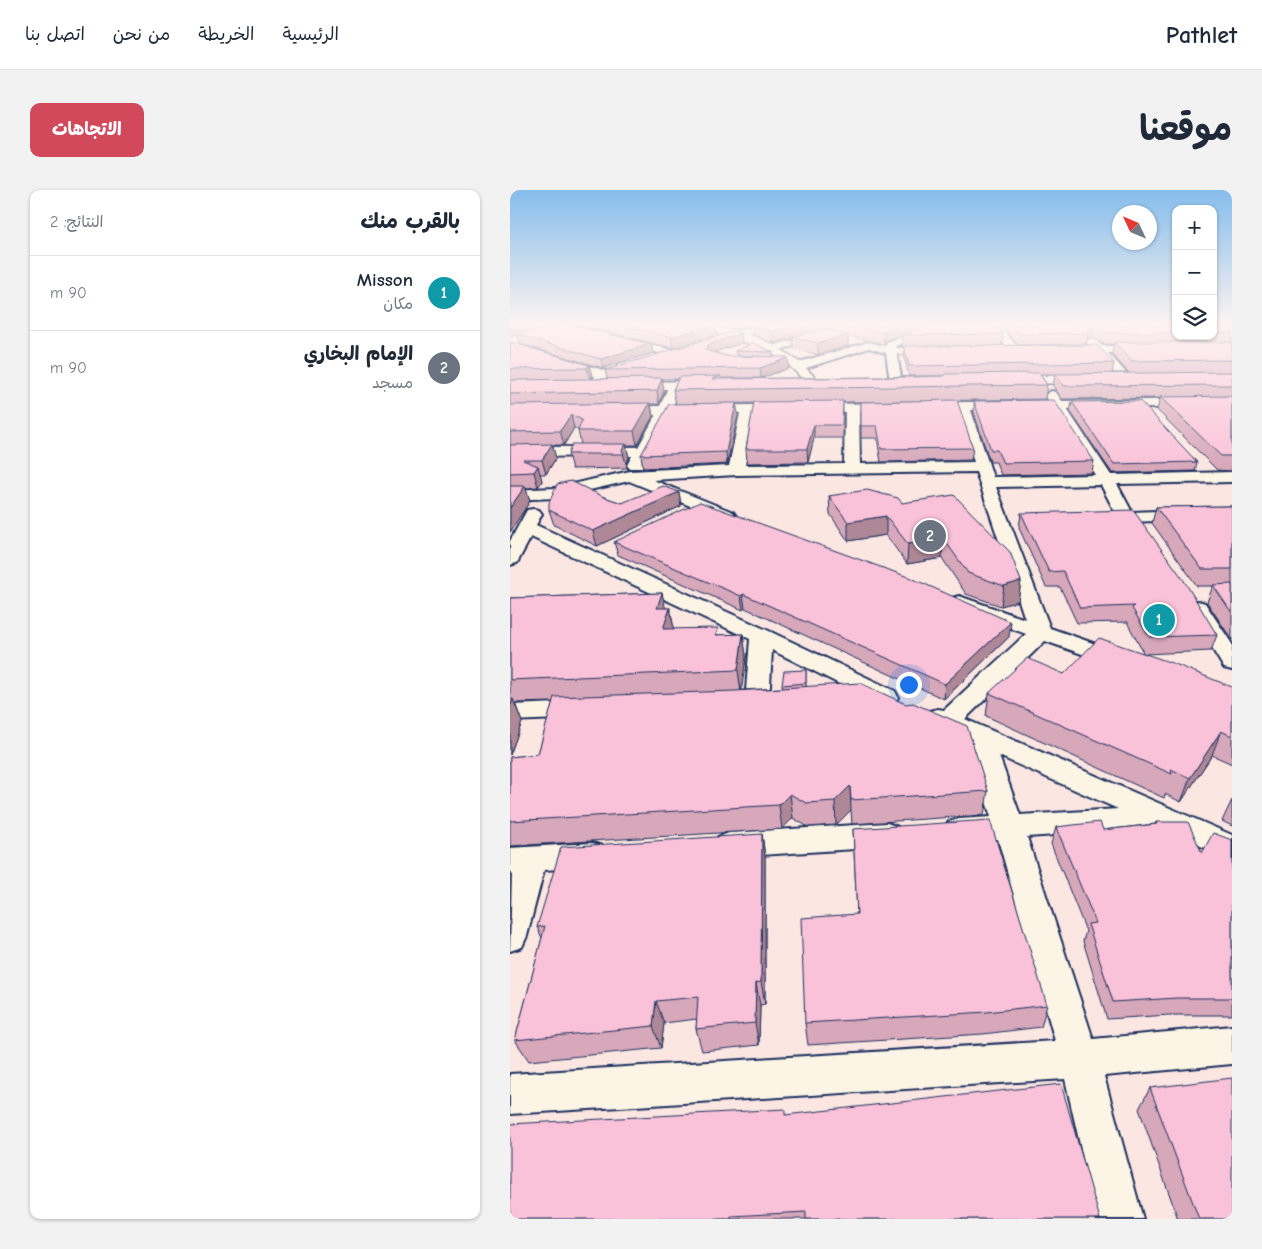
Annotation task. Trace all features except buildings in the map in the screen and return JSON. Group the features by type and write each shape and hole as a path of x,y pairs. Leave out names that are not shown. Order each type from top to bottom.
{"main road":[{"path":"794,384 818,384 805,372"},
{"path":"995,380 1131,379"},
{"path":"891,382 914,381"},
{"path":"589,386 729,384"}],"street":[{"path":"589,386 607,373 604,372"},
{"path":"891,382 892,372"},
{"path":"1124,372 1131,379"},
{"path":"1042,380 1137,523"},
{"path":"630,476 665,410 675,386"},
{"path":"607,411 1232,403"},
{"path":"1142,404 1155,417"},
{"path":"962,406 1041,632"},
{"path":"736,470 748,408"},
{"path":"852,408 852,468"},
{"path":"510,452 643,451"},
{"path":"1199,464 1212,477 1229,484"},
{"path":"510,495 541,495 630,476 736,470 852,468 1106,479 1212,477"},
{"path":"630,476 692,510 746,523"},
{"path":"510,483 560,483 574,488"},
{"path":"510,559 520,534 541,495"},
{"path":"1088,519 1137,523 1232,513"},
{"path":"1001,521 1020,521"},
{"path":"520,534 591,559 761,636 879,695 948,721 979,737 1232,848"},
{"path":"591,559 616,547"},
{"path":"1215,594 1190,594 1232,662"},
{"path":"940,595 1141,668"},
{"path":"654,606 692,605"},
{"path":"948,721 1041,632"},
{"path":"756,703 761,636"},
{"path":"832,698 879,695"},
{"path":"510,713 609,709"},
{"path":"979,737 1010,827 1080,1059 1120,1219"},
{"path":"700,847 1164,818"},
{"path":"510,936 521,859 621,853"},
{"path":"510,1094 1080,1059 1232,1045"}],"place":[{"name":"الإمام البخاري","path":"930,536"},
{"name":"Misson","path":"1159,620"}]}
